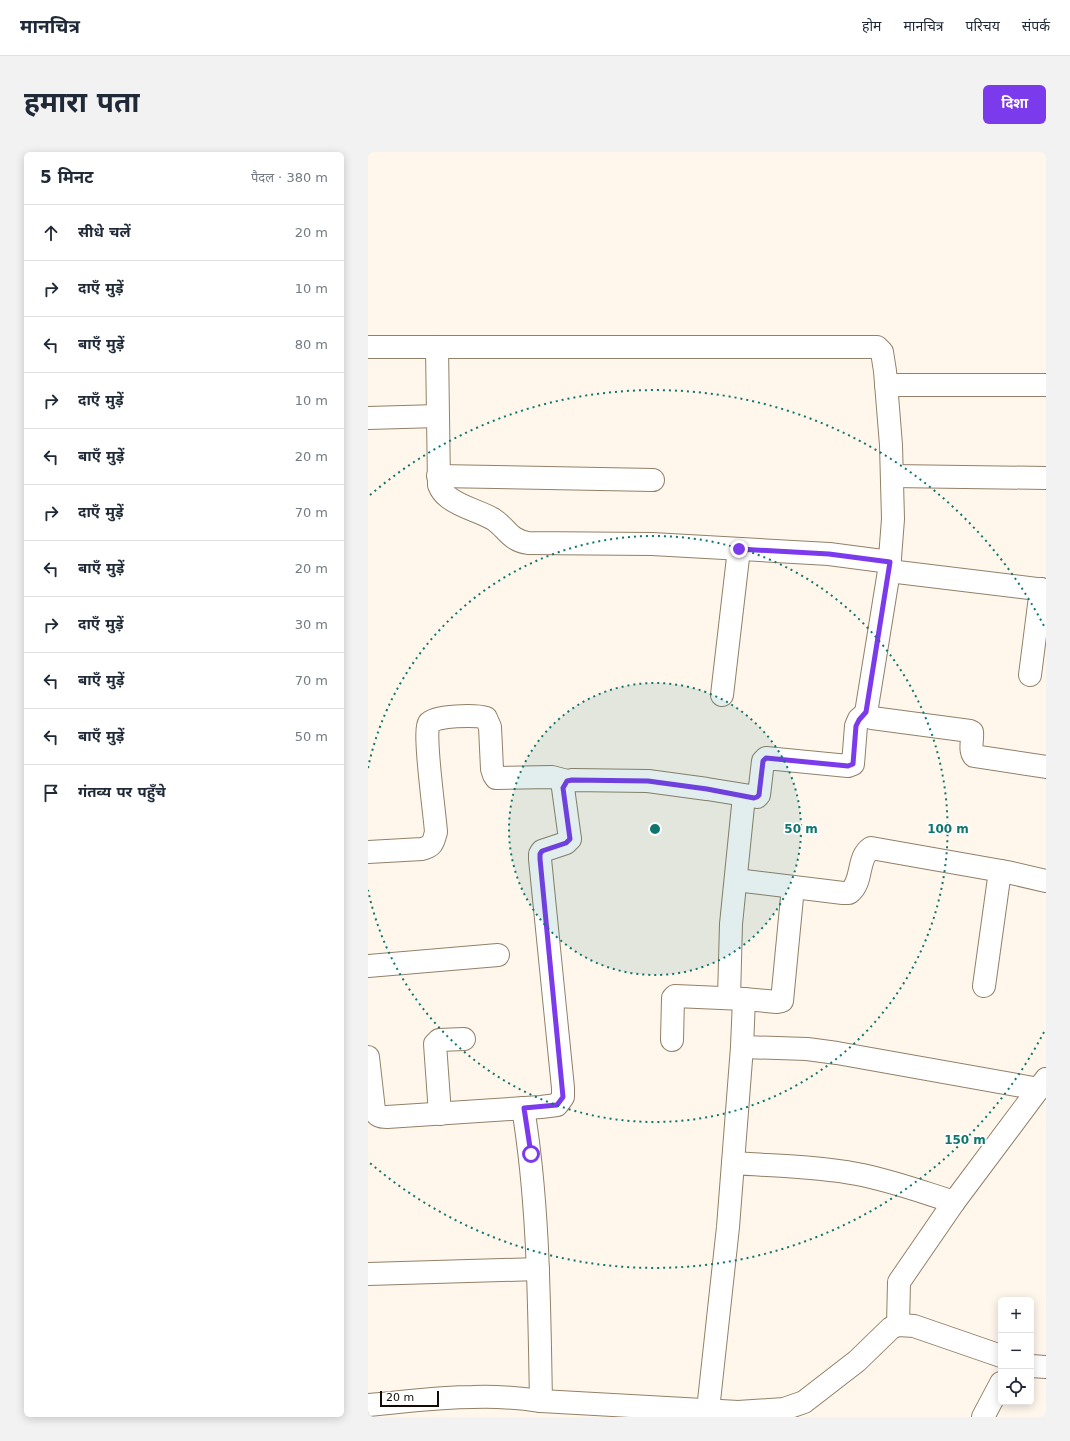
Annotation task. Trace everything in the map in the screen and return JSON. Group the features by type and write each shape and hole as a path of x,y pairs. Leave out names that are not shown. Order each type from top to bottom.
{"street":[{"path":"368,347 877,347 882,352 886,385 892,476 893,519 890,566 866,712 856,726 853,764 848,766 766,758 763,761 759,795 754,798 707,789 648,781 567,781 552,777 496,778 492,769 490,727 486,718 455,717 436,719 430,721 427,726 428,754 436,832 434,842 430,847 422,849 368,852"},
{"path":"437,347 439,485 442,491 449,498 494,520 519,541 528,543 652,544 829,554 890,566 1043,589 1030,675"},
{"path":"886,385 1046,385"},
{"path":"368,418 438,416"},
{"path":"438,476 653,480"},
{"path":"892,476 1046,478"},
{"path":"722,695 739,549"},
{"path":"866,712 867,715 872,718 970,731 972,732 971,752 974,756 1046,767"},
{"path":"368,1057 374,1110 376,1115 380,1117 387,1118 557,1105 563,1097 540,854 542,851 566,843 570,839 563,788 567,781"},
{"path":"708,1410 728,1227 742,1047 730,944 744,796"},
{"path":"736,880 849,893 856,886 864,855 871,848 1000,871 1046,881"},
{"path":"984,986 1000,871"},
{"path":"672,1040 673,998 675,996 777,1002 782,1001 793,887"},
{"path":"368,966 498,955"},
{"path":"440,1114 435,1044 439,1040 464,1039"},
{"path":"742,1047 807,1049 1042,1084 954,1202 899,1282 898,1325"},
{"path":"524,1108 531,1154 536,1229 541,1400"},
{"path":"733,1163 814,1168 857,1174 883,1180 954,1202"},
{"path":"368,1274 538,1269"},
{"path":"368,1405 427,1408 474,1397 541,1400 606,1410 708,1410 752,1414 784,1409 804,1402 857,1361 891,1328 898,1325 914,1326 998,1355"},
{"path":"1034,1366 1046,1367"},
{"path":"983,1417 998,1389"}],"route":[{"path":"531,1154 524,1108 557,1105 563,1097 540,854 546,848 566,843 570,839 563,788 564,784 567,781 572,780 648,781 707,789 754,798 759,795 764,758 848,766 853,764 856,726 857,722 866,712 890,562 829,554 739,549"}]}
